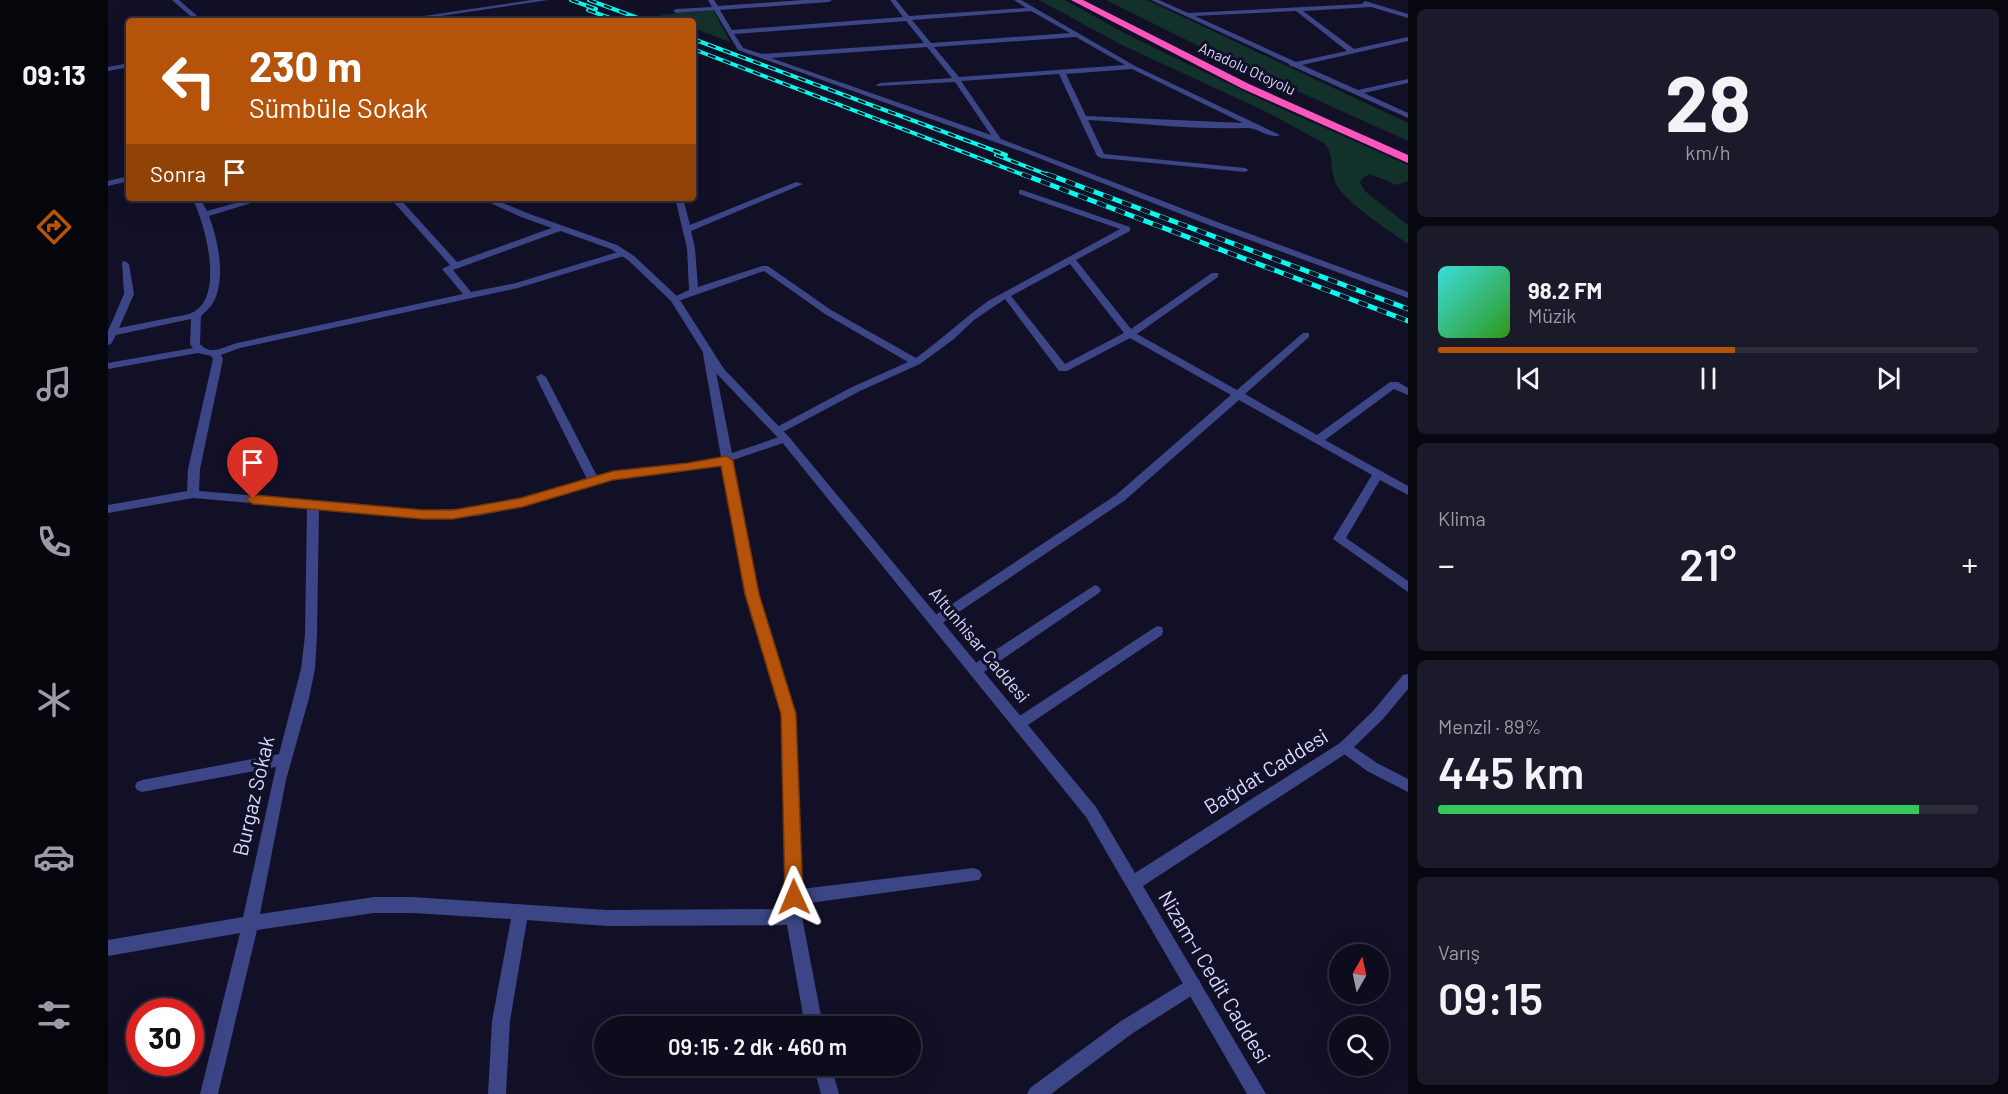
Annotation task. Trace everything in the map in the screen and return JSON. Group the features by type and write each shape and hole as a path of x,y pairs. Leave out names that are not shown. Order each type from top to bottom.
{"highway":[{"name":"Anadolu Otoyolu","path":"1076,0 1245,86 1408,159"},
{"name":"Anadolu Otoyolu","path":"1094,0 1270,87 1408,148"}],"street":[{"path":"175,0 196,18"},
{"path":"415,18 545,0"},
{"path":"711,0 740,49 998,140 1104,168 1207,221 1408,295"},
{"path":"676,11 829,0"},
{"path":"893,0 957,80 998,140"},
{"path":"1017,0 1133,67 1276,135"},
{"path":"1154,0 1408,116"},
{"path":"1355,0 1408,16"},
{"path":"1185,15 1371,5"},
{"path":"730,32 1033,9"},
{"path":"1296,9 1352,51"},
{"path":"760,56 1077,35"},
{"path":"1292,65 1408,39"},
{"path":"108,69 126,66"},
{"path":"880,85 1133,67"},
{"path":"1062,73 1085,118 1104,168"},
{"path":"1355,93 1408,81"},
{"path":"1085,118 1227,126 1253,125"},
{"path":"1104,168 1245,170"},
{"path":"108,184 126,179"},
{"path":"688,229 799,184"},
{"path":"108,509 193,494 423,514 453,514 522,503 593,480 626,473 688,468 727,461 781,435 856,388 916,362 951,337 980,310 1127,230 1022,192"},
{"path":"110,337 196,315 209,302 213,290 209,229 205,214 198,201"},
{"path":"205,214 252,201"},
{"path":"397,201 456,266"},
{"name":"Altunhisar Caddesi","path":"492,201 605,243 624,253 675,299 720,371 781,435 1091,812 1132,884"},
{"path":"680,201 688,229 694,291"},
{"path":"469,296 447,269 560,228"},
{"path":"108,366 200,350 215,354 247,344 555,275 624,253"},
{"path":"1071,259 1130,334 1408,491"},
{"path":"110,337 129,294 125,264"},
{"path":"675,299 765,268 828,312 916,362"},
{"path":"1006,295 1063,369 1130,334 1215,275"},
{"path":"196,315 195,344 200,350"},
{"path":"936,621 1120,498 1306,334"},
{"path":"193,494 194,469 218,359 215,354"},
{"path":"708,354 752,594 788,714 794,917 812,1016"},
{"path":"541,377 593,480"},
{"path":"1319,439 1394,384 1408,392"},
{"path":"1378,474 1339,539 1408,587"},
{"name":"Burgaz Sokak","path":"209,1094 250,924 284,759 308,669 313,504"},
{"path":"976,670 1095,590"},
{"path":"1020,723 1157,631"},
{"name":"Bağdat Caddesi","path":"1132,884 1345,747 1378,715 1408,679"},
{"path":"1345,747 1372,767 1408,786"},
{"path":"142,786 284,759"},
{"path":"794,897 974,875"},
{"name":"Nizam-ı Cedit Caddesi","path":"1132,884 1257,1094"},
{"path":"108,948 374,905 412,905 607,918 794,917"},
{"path":"497,1094 501,1022 520,912"},
{"path":"1036,1094 1127,1027 1193,985"},
{"path":"825,1076 830,1094"}],"green space":[{"path":"1039,0 1065,0 1126,34 1260,99 1408,165 1408,181 1397,185 1370,174 1362,178 1360,183 1366,192 1408,225 1408,244 1341,192 1334,179 1330,153 1325,144 1271,114 1122,45"},
{"path":"1106,0 1147,0 1408,123 1408,141 1217,55"},
{"path":"713,10 730,42 696,29 696,18 668,18 660,15"}],"railway":[{"path":"571,0 596,9"},
{"path":"589,0 638,18"},
{"path":"588,10 610,18"},
{"path":"696,40 1006,155"},
{"path":"696,50 1026,176"},
{"path":"996,155 1051,176"},
{"path":"1022,174 1408,321"},
{"path":"1047,174 1408,309"}],"route":[{"path":"253,499 423,514 453,514 477,512 522,503 593,480 626,473 688,468 727,461 752,594 788,714 794,897"}]}
